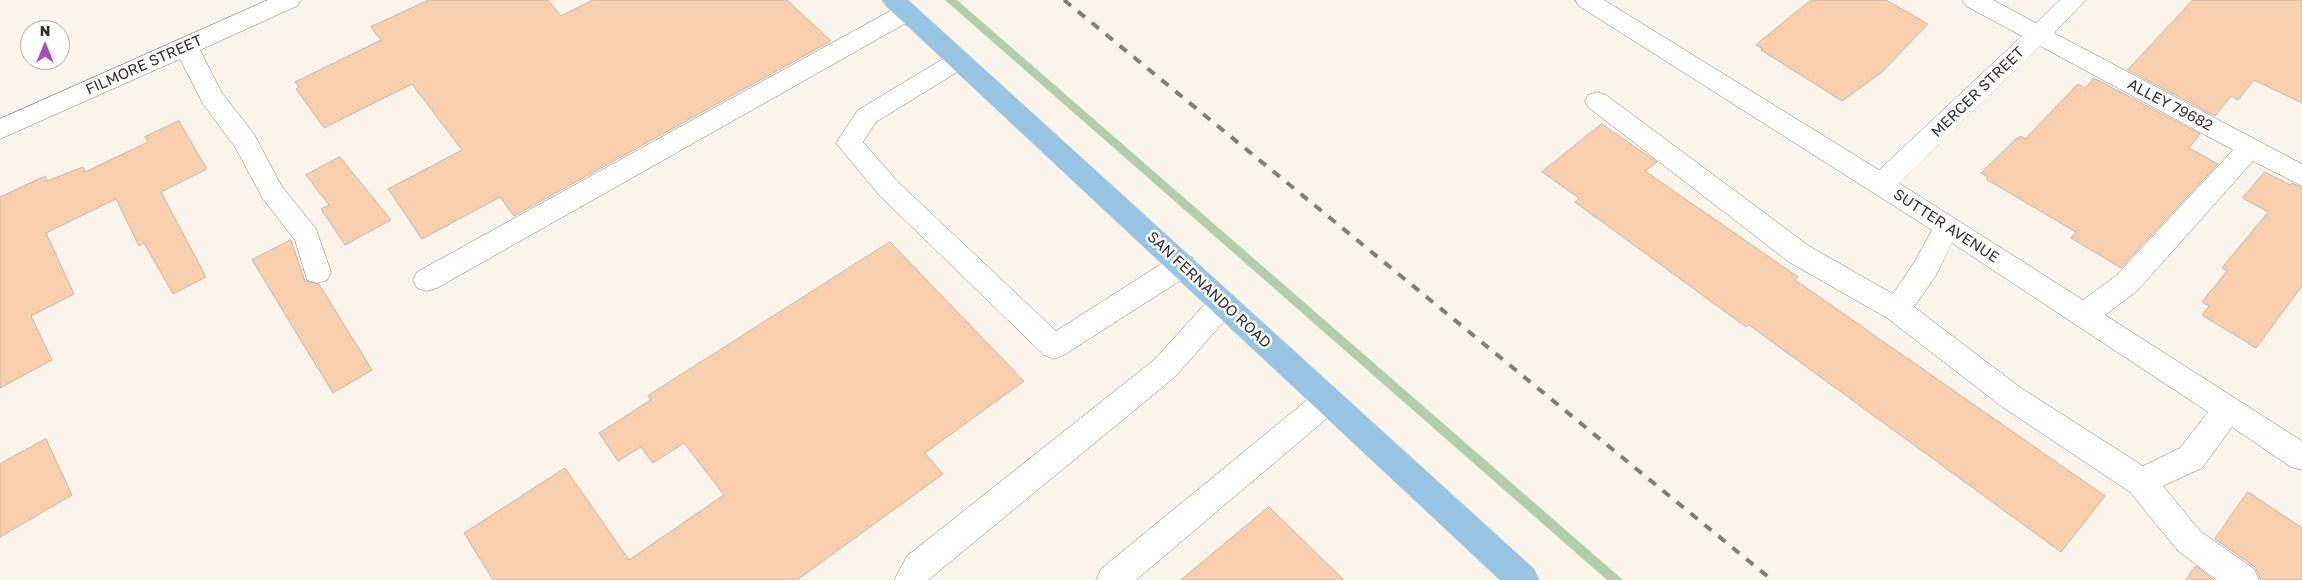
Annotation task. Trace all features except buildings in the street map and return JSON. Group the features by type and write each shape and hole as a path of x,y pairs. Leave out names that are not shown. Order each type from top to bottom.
{"main road":[{"name":"SAN FERNANDO ROAD","path":"901,6 1523,580"}],"street":[{"name":"FILMORE STREET","path":"0,130 288,0"},
{"name":"SUTTER AVENUE","path":"1587,0 1947,226 2302,457"},
{"name":"ALLEY 79682","path":"1974,0 2302,176"},
{"name":"MERCER STREET","path":"1881,184 2074,0"},
{"path":"427,280 901,6"},
{"path":"186,46 212,98 246,141 272,192 308,236 317,272"},
{"path":"959,60 867,116 849,144 889,189 1054,347 1182,265"},
{"path":"1597,100 1799,254 1898,310 2011,397 2141,482 2189,541 2243,580"},
{"path":"2084,315 2127,283 2250,148"},
{"path":"1898,310 1923,272 1947,226"},
{"path":"910,580 918,566 1165,368 1223,304"},
{"path":"1112,580 1328,400"},
{"path":"2141,482 2191,458 2228,409"}],"green space":[{"path":"945,0 957,0 1623,580 1607,580"}],"railway":[{"path":"1064,0 1772,580"}]}
